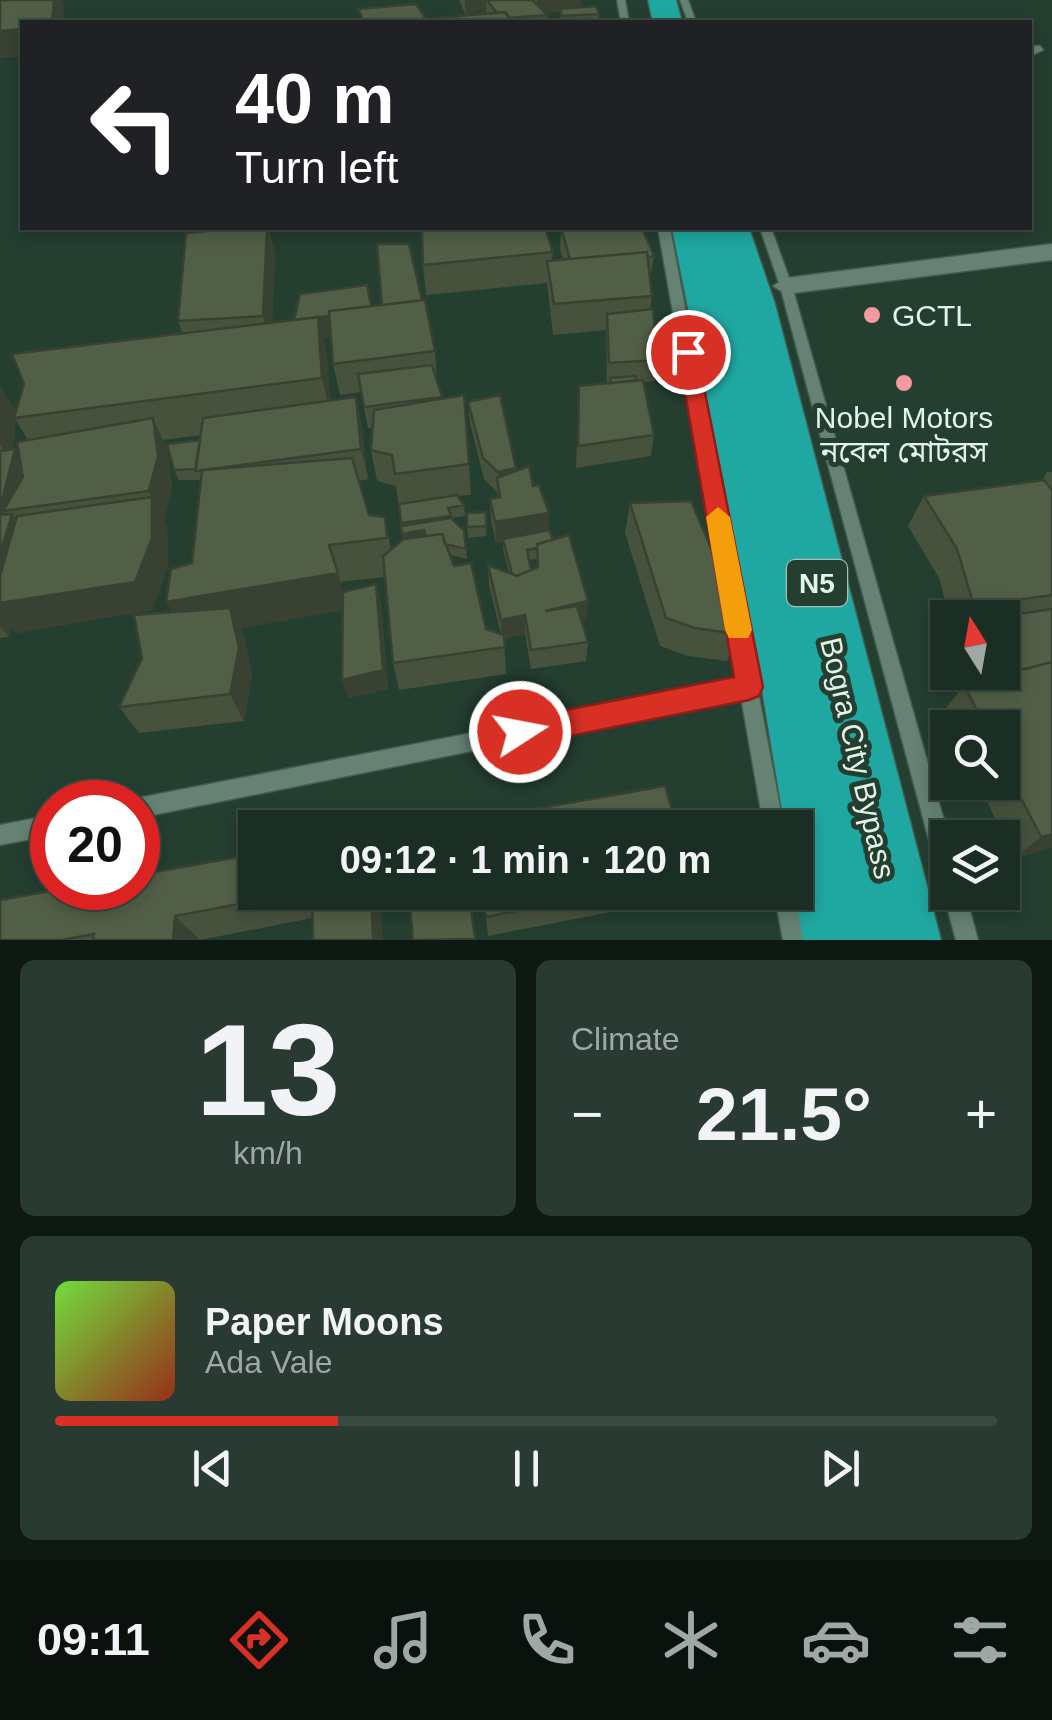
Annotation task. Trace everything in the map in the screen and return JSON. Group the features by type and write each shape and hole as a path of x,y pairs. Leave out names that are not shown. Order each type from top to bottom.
{"highway":[{"name":"Bogra City Bypass","path":"692,230 783,624 844,940"},
{"name":"Bogra City Bypass","path":"729,230 752,304 900,940"}],"street":[{"path":"786,286 1052,252"}],"lane":[{"path":"664,230 771,810"},
{"path":"766,230 786,286 934,820"},
{"path":"160,804 749,687"},
{"path":"0,835 30,829"},
{"path":"788,910 794,940"},
{"path":"959,910 967,940"}],"building":[{"path":"0,0 54,0 52,20 20,20 20,29 0,31"},
{"path":"487,0 532,0 548,15 509,18 505,12 497,13"},
{"path":"416,4 427,20 363,20 358,9"},
{"path":"596,6 599,14 562,16 560,9"},
{"path":"505,12 511,20 438,20"},
{"path":"267,230 263,316 178,321 186,233"},
{"path":"422,230 546,230 553,252 423,265"},
{"path":"562,230 643,230 654,256 648,257 647,252 570,259"},
{"path":"377,244 409,244 422,300 382,305"},
{"path":"647,252 652,296 554,304 547,261"},
{"path":"367,285 371,306 294,320 300,294"},
{"path":"425,300 435,351 333,364 329,311"},
{"path":"653,309 658,360 609,363 607,314"},
{"path":"318,317 322,378 14,418 24,384 12,354"},
{"path":"432,365 442,397 364,407 358,374"},
{"path":"635,376 636,380 611,383 610,378"},
{"path":"643,380 654,435 578,446 579,386"},
{"path":"464,395 469,464 395,474 392,455 371,450 374,410"},
{"path":"500,395 516,468 498,472 483,458 468,402"},
{"path":"356,397 361,449 195,471 203,418"},
{"path":"153,418 158,456 149,491 3,511 23,477 17,442"},
{"path":"200,440 196,469 174,470 167,444"},
{"path":"15,449 0,509 0,451"},
{"path":"352,458 369,515 385,517 387,538 329,545 338,573 166,602 171,569 192,563 202,470"},
{"path":"529,466 533,486 539,485 549,513 495,522 490,499 500,497 497,478"},
{"path":"1044,480 1052,490 1052,595 972,600 957,549 924,496"},
{"path":"457,495 464,505 448,508 451,516 401,523 399,504"},
{"path":"152,497 152,538 135,582 0,603 0,576 17,516"},
{"path":"691,501 733,600 737,634 695,628 666,618 630,503"},
{"path":"486,512 486,526 467,527 467,513"},
{"path":"12,514 0,554 0,515"},
{"path":"451,518 464,530 466,549 445,544 442,534 426,536 424,530 402,534 401,526"},
{"path":"549,530 553,540 527,550 531,570 512,574 503,539"},
{"path":"442,534 454,566 471,563 486,629 504,635 505,647 393,663 383,556 404,539"},
{"path":"569,535 588,601 545,611 577,606 588,642 531,650 525,615 501,620 488,565 517,576 538,567 537,544"},
{"path":"376,584 383,670 342,680 343,592"},
{"path":"230,608 239,648 230,694 119,707 142,658 134,615"},
{"path":"1052,609 1052,662 1020,669 1020,614"},
{"path":"1052,662 1052,834 1041,837 1020,796 1020,710 977,710 967,690 1020,690 1020,670"},
{"path":"665,786 672,810 529,810"},
{"path":"238,857 238,904 175,916 173,940 93,940 94,934 61,940 0,940 0,900 30,895 30,910 160,910 160,871"},
{"path":"312,910 372,910 373,940 313,940"},
{"path":"410,910 471,910 475,939 413,940"},
{"path":"485,910 522,910 486,917"}],"slow traffic":[{"path":"718,517 738,630"}],"place":[{"name":"GCTL","path":"872,315"},
{"name":"Nobel Motors নবেল মোটরস","path":"904,383"}],"route":[{"path":"520,732 749,687 688,352"}]}
